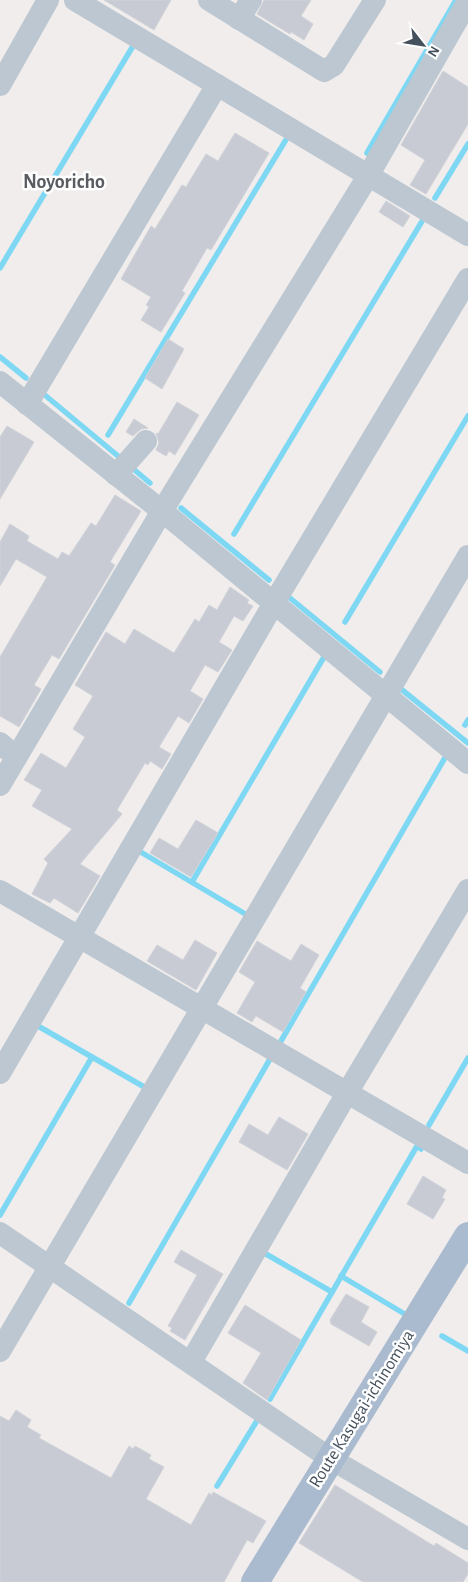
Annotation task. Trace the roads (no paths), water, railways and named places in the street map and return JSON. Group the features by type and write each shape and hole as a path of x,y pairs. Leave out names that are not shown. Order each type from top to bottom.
{"main road":[{"name":"Route Kasugai-ichinomiya","path":"255,1582 468,1236"}],"street":[{"path":"0,85 48,0"},
{"path":"75,0 468,235"},
{"path":"209,0 324,71 334,65 375,0"},
{"path":"239,19 251,0"},
{"path":"0,785 8,750 162,511 368,176 468,1"},
{"path":"27,404 217,85"},
{"path":"0,1073 274,603 468,279"},
{"path":"0,382 27,404 123,467 162,511 468,763"},
{"path":"123,467 146,441"},
{"path":"0,1351 51,1268 468,556"},
{"path":"191,1362 347,1093 468,890"},
{"path":"0,891 468,1163"},
{"path":"0,1233 331,1459 468,1539"}],"waterway":[{"path":"367,153 456,0"},
{"path":"0,268 133,46"},
{"path":"108,435 287,138"},
{"path":"435,198 468,144"},
{"path":"234,534 424,218"},
{"path":"0,357 26,378"},
{"path":"46,396 124,461"},
{"path":"345,622 468,416"},
{"path":"131,467 150,483"},
{"path":"181,508 269,580"},
{"path":"290,598 380,672"},
{"path":"192,882 324,657"},
{"path":"401,689 468,743"},
{"path":"465,725 468,720"},
{"path":"281,1041 446,756"},
{"path":"139,851 247,915"},
{"path":"38,1026 146,1088"},
{"path":"0,1215 92,1057"},
{"path":"429,1125 468,1058"},
{"path":"129,1303 270,1059"},
{"path":"270,1399 417,1146 421,1149"},
{"path":"266,1254 332,1292"},
{"path":"341,1276 403,1313"},
{"path":"442,1336 468,1351"},
{"path":"217,1486 258,1419"}],"district":[{"name":"Noyoricho","path":"64,182"}]}
